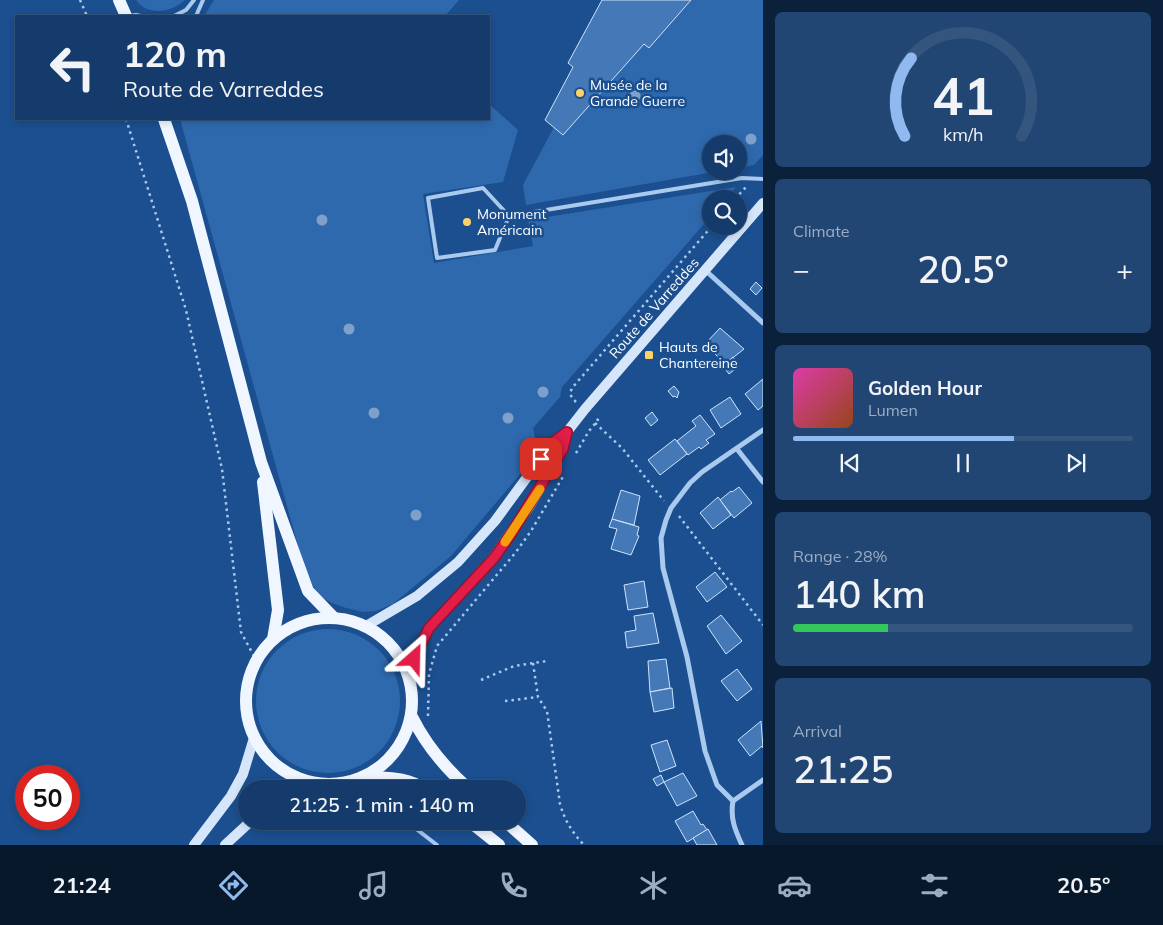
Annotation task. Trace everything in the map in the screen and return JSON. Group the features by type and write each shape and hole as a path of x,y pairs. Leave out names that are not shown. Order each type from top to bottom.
{"main road":[{"path":"119,0 127,15"},
{"path":"164,120 192,201 261,462 308,591 334,617"},
{"name":"Route de Varreddes","path":"366,626 417,596 458,562 495,521 552,443 567,432 763,203"},
{"name":"Route de Varreddes","path":"408,674 429,628 494,558 529,507 563,449 567,432"},
{"path":"261,462 278,610 273,639"},
{"path":"293,780 266,756 254,738 246,712 247,685 256,660 273,639 301,622 334,617 366,626 382,636 396,650 408,674 413,691 412,717 403,741 388,762 366,780"},
{"path":"412,717 428,746 460,780"},
{"path":"194,845 231,796 243,774 254,738"},
{"path":"375,780 396,778 403,780"},
{"path":"225,845 241,830"},
{"path":"480,830 499,845"},
{"path":"515,830 532,845"}],"street":[{"path":"704,270 763,323"},
{"path":"733,801 717,785 705,751 687,657 661,554 661,538 666,520 675,501 702,472 763,430"},
{"path":"737,449 763,482"},
{"path":"742,845 733,827 731,812 733,801 763,780"}],"lane":[{"path":"176,15 186,10 194,0"},
{"path":"196,15 203,0"},
{"path":"509,216 742,178 763,179"},
{"path":"483,188 509,216 494,250 437,258 428,198 483,188"},
{"path":"418,830 437,845"}],"path":[{"path":"80,0 87,15"},
{"path":"126,120 186,310 222,469 241,632 256,660"},
{"path":"743,190 747,185"},
{"path":"579,404 572,398 570,393 572,388 704,235"},
{"path":"575,456 596,421 622,448 666,504"},
{"path":"428,716 429,674 437,646 516,552 548,506 566,472"},
{"path":"679,516 763,625"},
{"path":"481,680 514,666 547,662"},
{"path":"533,663 538,698 547,711 560,804 564,819 572,833 584,845"},
{"path":"505,701 538,698"}],"shaded area":[{"path":"136,0 185,0 167,10 153,11 147,9"},
{"path":"214,0 459,0 446,15 205,15"},
{"path":"691,0 763,0 763,155 754,165 747,166 747,135 702,135 702,174 526,205 523,185 554,127 563,135 644,44 649,48"},
{"path":"490,105 518,130 503,182 423,194 434,263 533,246 528,220 702,192 702,226 562,387 560,397 533,428 538,453 451,556 393,604 376,611 363,612 332,603 321,597 313,586 303,564 180,120 490,120"},
{"path":"736,187 734,190 717,190"},
{"path":"328,629 356,634 379,650 395,673 400,701 395,729 379,752 356,768 328,773 300,768 277,752 261,729 256,701 261,673 277,650 300,634"}],"building":[{"name":"Musée de la Grande Guerre","path":"602,0 691,0 649,48 644,44 563,135 545,120 573,67 568,63"},
{"path":"756,282 762,288 756,295 750,289"},
{"path":"720,328 744,349 725,364 705,344"},
{"path":"733,357 739,366 729,374 723,366"},
{"path":"763,379 763,406 758,410 745,394"},
{"path":"674,386 679,392 677,398 673,397 668,391"},
{"path":"730,397 741,414 721,428 710,410"},
{"path":"652,412 658,420 651,426 645,418"},
{"path":"700,415 715,434 706,440 709,443 688,455 677,441 696,426 692,421"},
{"path":"675,439 687,454 660,475 648,460"},
{"path":"739,487 752,503 734,518 720,500"},
{"path":"621,490 640,496 634,525 612,519"},
{"path":"718,497 731,515 713,529 700,513"},
{"path":"612,519 639,527 637,535 639,536 631,555 611,549 617,529 609,527"},
{"path":"715,572 727,587 707,602 696,587"},
{"path":"644,581 648,607 628,610 624,585"},
{"path":"653,613 659,643 627,648 625,632 636,630 634,616"},
{"path":"721,615 742,641 726,654 707,626"},
{"path":"666,659 670,688 650,692 648,661"},
{"path":"737,669 752,689 737,701 721,681"},
{"path":"672,688 674,708 654,712 650,692"},
{"path":"761,721 763,748 762,746 750,756 738,740"},
{"path":"667,740 676,766 660,772 651,745"},
{"path":"683,773 697,796 677,806 664,782"},
{"path":"661,775 664,782 657,786 653,779"},
{"path":"693,811 701,825 703,824 707,830 687,842 675,821"},
{"path":"708,829 717,845 697,845 693,838"}],"slow traffic":[{"path":"505,542 540,489"}],"place":[{"name":"Musée de la Grande Guerre","path":"580,93"},
{"name":"Monument Américain","path":"467,222"},
{"name":"Hauts de Chantereine","path":"649,355"}],"route":[{"path":"414,659 429,628 494,558 511,534 563,449 567,432 552,443 541,459"}]}
